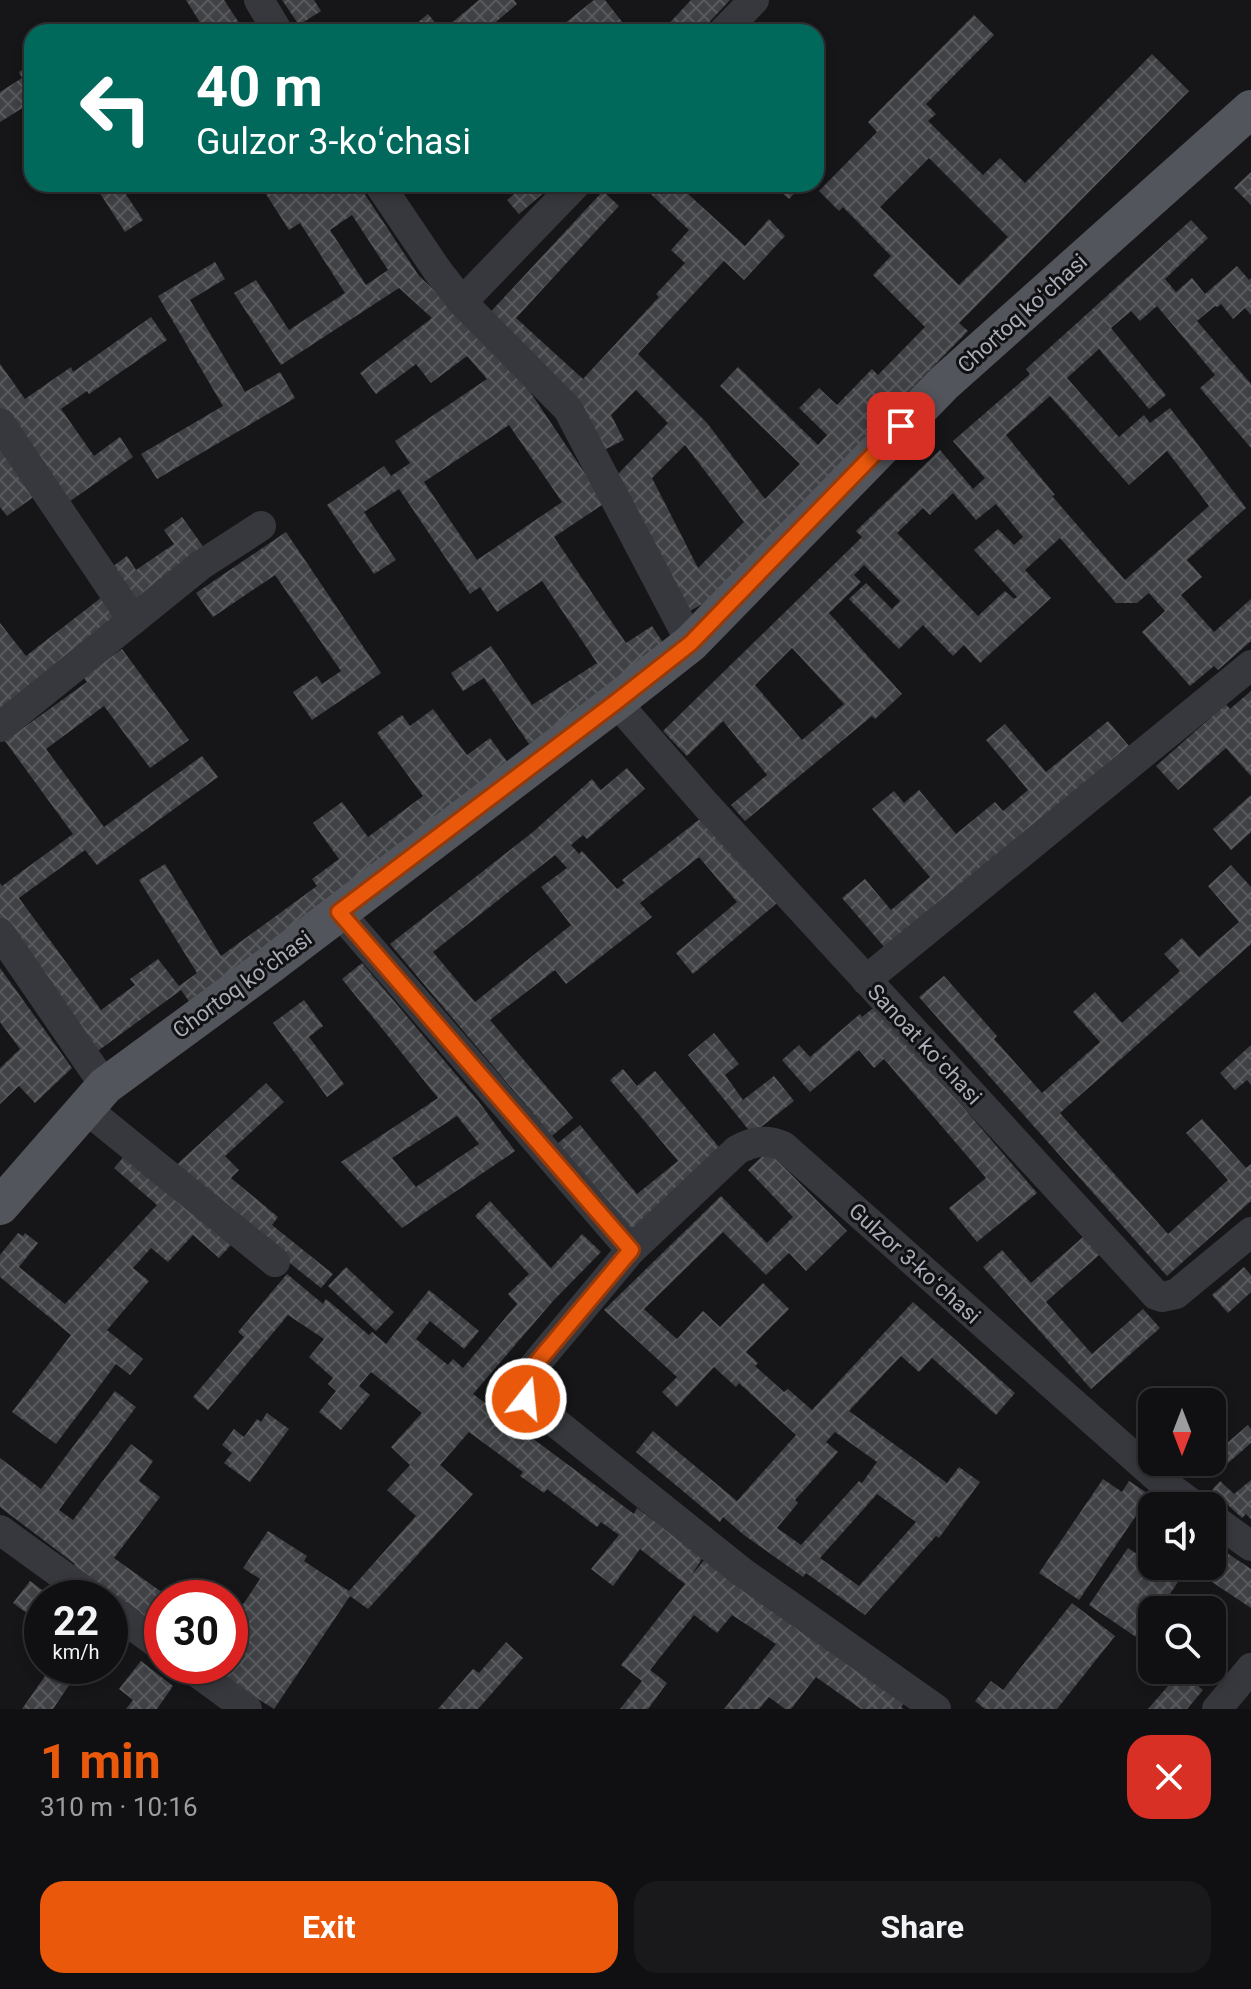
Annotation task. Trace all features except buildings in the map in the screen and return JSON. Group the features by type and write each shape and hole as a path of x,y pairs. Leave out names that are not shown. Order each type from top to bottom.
{"main road":[{"name":"Chortoq koʻchasi","path":"0,1206 95,1097 691,643 944,383 1251,109"}],"street":[{"path":"259,0 273,24"},
{"path":"731,24 754,0"},
{"path":"384,192 462,302 568,409 691,643"},
{"path":"462,302 568,192"},
{"path":"0,423 133,620"},
{"path":"0,727 201,565 261,526"},
{"path":"866,980 1251,665"},
{"name":"Sanoat koʻchasi","path":"616,702 717,817 1156,1295 1176,1294 1249,1238"},
{"path":"339,912 631,1250"},
{"path":"0,933 95,1097 275,1262"},
{"name":"Gulzor 3-koʻchasi","path":"936,1709 742,1572 526,1399 523,1391 529,1372 631,1250 737,1150 749,1143 769,1140 783,1146 1176,1492"},
{"path":"1226,1528 1251,1546"},
{"path":"0,1530 69,1580"},
{"path":"1217,1709 1251,1668"},
{"path":"213,1684 247,1709"}],"route":[{"path":"526,1399 523,1391 529,1372 631,1250 339,912 691,643 901,426"}]}
